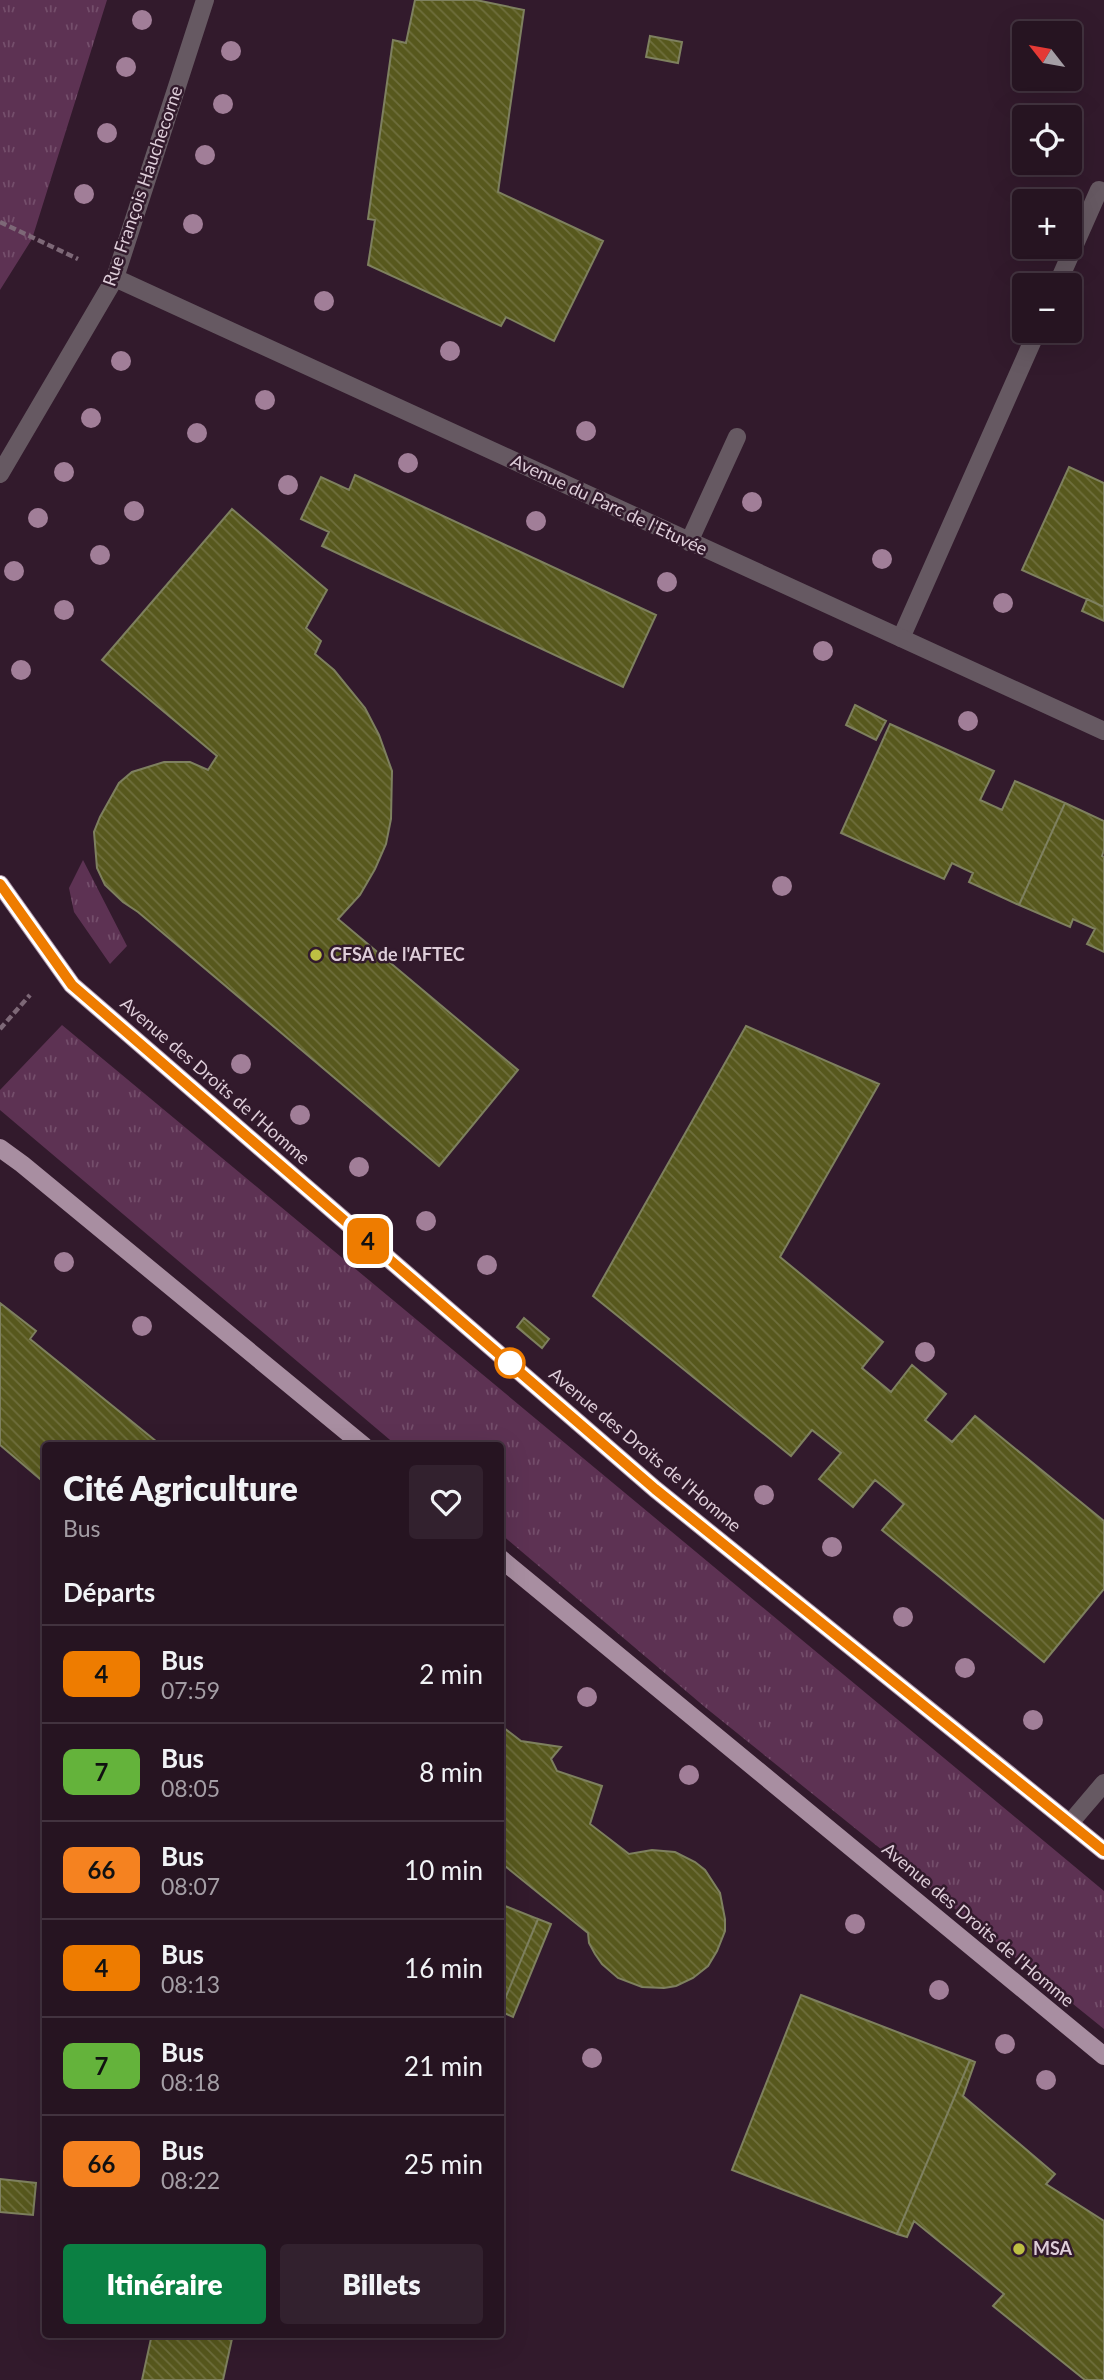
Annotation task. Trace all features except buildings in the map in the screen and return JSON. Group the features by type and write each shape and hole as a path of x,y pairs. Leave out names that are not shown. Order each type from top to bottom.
{"main road":[{"name":"Avenue des Droits de l'Homme","path":"0,884 72,985 655,1489 1104,1851"},
{"path":"0,1148 358,1442"},
{"name":"Avenue des Droits de l'Homme","path":"504,1561 1104,2056"}],"street":[{"name":"Rue François Hauchecorne","path":"0,474 115,278 205,0"},
{"path":"1062,273 1099,190"},
{"name":"Avenue du Parc de l'Etuvée","path":"115,278 1104,731"},
{"path":"901,638 1032,343"},
{"path":"689,542 737,437"},
{"path":"1070,1823 1104,1783"}],"path":[{"path":"0,222 115,278"}],"green space":[{"path":"0,0 107,0 32,239 0,290"},
{"path":"83,860 127,946 110,964 74,912 69,888"},
{"path":"62,1025 1104,1891 1104,2029 706,1708 504,1537 504,1442 392,1442 0,1110 0,1090"}],"bus line":[{"name":"4","path":"0,884 72,985 655,1489 1104,1851"}],"place":[{"name":"CFSA de l'AFTEC","path":"316,955"},
{"name":"MSA","path":"1019,2249"}]}
